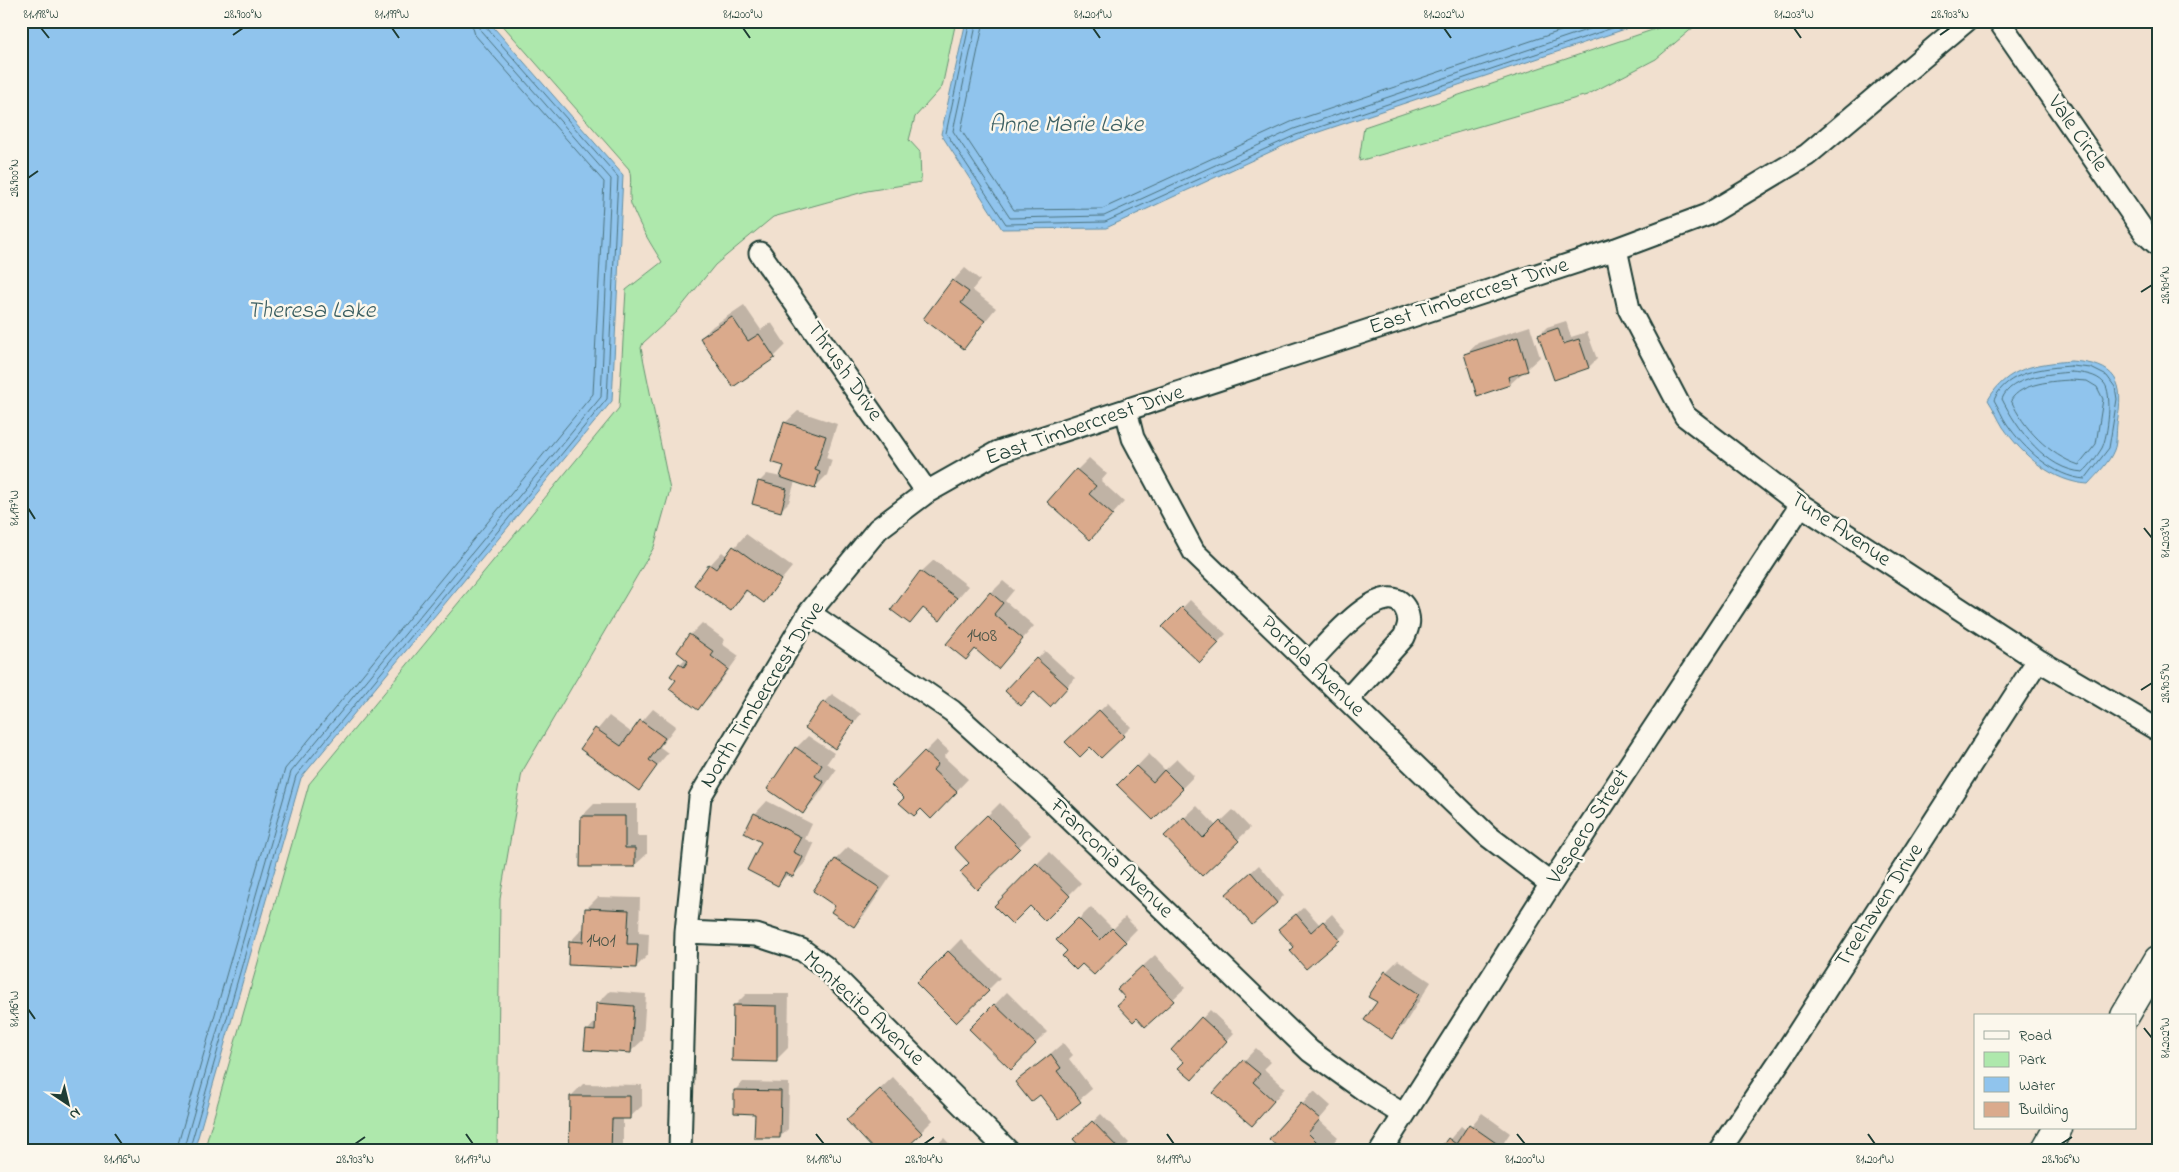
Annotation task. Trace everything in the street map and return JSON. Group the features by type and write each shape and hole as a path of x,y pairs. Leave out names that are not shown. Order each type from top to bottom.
{"street":[{"name":"East Timbercrest Drive","path":"927,492 998,452 1616,249 1707,215 1807,155 1966,21"},
{"name":"Vale Circle","path":"1999,21 2145,232 2158,245"},
{"name":"Tune Avenue","path":"1616,249 1628,309 1684,416 1802,506 2038,660 2158,730"},
{"name":"Thrush Drive","path":"760,253 927,492"},
{"name":"Portola Avenue","path":"1126,410 1133,438 1194,552 1488,836 1551,884"},
{"name":"North Timbercrest Drive","path":"680,1151 686,932 700,797 809,613 878,529 927,492"},
{"name":"Vespero Street","path":"1381,1151 1551,884 1802,506"},
{"path":"1309,663 1362,610 1374,602 1384,598 1392,598 1403,605 1409,619 1409,627 1404,637 1347,700"},
{"name":"Franconia Avenue","path":"809,613 952,710 1042,792 1310,1051 1367,1092 1404,1114"},
{"name":"Treehaven Drive","path":"1719,1151 1789,1047 2038,660"},
{"name":"Montecito Avenue","path":"686,932 756,936 802,950 824,966 1008,1151"},
{"path":"2126,1014 2158,960"},
{"path":"2045,1151 2057,1130"}],"green space":[{"path":"499,21 956,21 942,87 915,117 909,140 920,152 921,182 867,191 773,217 715,265 677,312 643,343 641,348 670,490 654,547 522,772 500,899 497,1151 204,1151 309,784 619,408 626,290 662,262 641,227 631,204 629,169"},
{"path":"1679,21 1701,21 1656,59 1587,95 1359,161 1364,127"}],"water":[{"name":"Theresa Lake","path":"21,21 488,21 623,175 612,401 301,778 194,1151 21,1151"},
{"name":"Anne Marie Lake","path":"966,21 1649,21 1298,139 1106,228 1002,229 941,134"},
{"path":"2071,361 2099,366 2108,371 2118,386 2120,396 2114,450 2106,464 2088,484 2075,482 2051,473 2029,457 2003,427 1988,400 2004,380 2023,369"}],"building":[{"path":"952,280 969,292 961,303 985,321 964,349 923,319"},
{"path":"732,317 748,341 759,334 775,358 733,387 700,338"},
{"path":"1558,328 1563,344 1579,339 1589,368 1554,380 1538,335"},
{"path":"1518,337 1528,371 1508,377 1510,385 1477,396 1464,354"},
{"path":"784,422 826,436 815,470 820,472 815,489 780,477 784,466 771,462"},
{"path":"1076,469 1096,486 1089,494 1113,515 1090,540 1047,502"},
{"path":"758,481 787,489 781,512 752,504"},
{"path":"733,546 781,580 764,603 746,590 731,611 694,585 709,564 716,569"},
{"path":"920,571 957,598 940,621 923,608 910,624 891,610"},
{"path":"990,592 1003,603 994,614 1023,639 998,669 975,649 966,660 946,644"},
{"path":"1182,607 1219,643 1200,663 1162,627"},
{"path":"689,634 714,652 711,656 728,669 698,710 669,689 676,680 670,676 679,663 684,667 688,661 677,652"},
{"path":"1036,658 1068,687 1050,707 1034,692 1021,706 1005,691"},
{"path":"823,701 854,722 835,749 805,728"},
{"path":"1099,710 1124,736 1101,758 1090,747 1080,757 1065,742"},
{"path":"640,720 665,738 649,760 657,766 639,791 580,749 595,728 621,746"},
{"path":"795,747 822,765 815,776 824,782 803,814 767,789"},
{"path":"924,751 938,764 933,770 957,792 931,819 921,809 914,816 899,803 904,798 891,785"},
{"path":"1136,766 1153,782 1164,770 1183,789 1153,820 1117,785"},
{"path":"754,813 801,837 793,852 803,857 793,877 785,873 778,886 747,870 761,842 744,833"},
{"path":"987,815 1020,848 977,890 960,872 969,863 954,847"},
{"path":"581,816 625,816 625,848 635,848 635,867 580,867"},
{"path":"1184,817 1203,838 1220,821 1239,841 1202,876 1164,836"},
{"path":"835,859 880,888 854,927 831,912 835,906 813,891"},
{"path":"1036,863 1070,896 1045,921 1030,906 1012,924 994,906"},
{"path":"1251,872 1277,903 1252,925 1226,894"},
{"path":"585,908 629,910 627,944 638,944 636,968 568,965 569,941 583,942"},
{"path":"1296,914 1311,932 1323,921 1340,940 1306,969 1290,951 1294,947 1278,929"},
{"path":"1078,918 1100,940 1112,928 1126,942 1094,975 1082,964 1076,970 1062,956 1067,951 1056,940"},
{"path":"948,951 989,991 956,1023 916,983"},
{"path":"1142,966 1174,1001 1145,1027 1137,1018 1133,1022 1117,1005 1125,998 1117,989"},
{"path":"1385,971 1419,994 1392,1039 1364,1020 1377,1002 1368,997"},
{"path":"596,1003 634,1006 631,1053 584,1050 586,1030 595,1031"},
{"path":"994,1004 1036,1044 1011,1070 969,1029"},
{"path":"733,1005 777,1006 777,1062 732,1061"},
{"path":"1201,1017 1227,1041 1192,1080 1178,1068 1184,1062 1171,1050"},
{"path":"1051,1054 1061,1068 1057,1071 1081,1102 1059,1119 1040,1095 1031,1102 1015,1082"},
{"path":"1243,1060 1260,1074 1253,1082 1274,1101 1252,1126 1213,1093"},
{"path":"880,1089 922,1133 903,1151 875,1151 846,1120"},
{"path":"734,1090 781,1091 780,1138 754,1138 755,1114 734,1113"},
{"path":"570,1096 630,1096 630,1119 612,1119 611,1151 569,1151"},
{"path":"1301,1103 1320,1119 1308,1133 1326,1151 1278,1151 1280,1149 1269,1139"},
{"path":"1092,1121 1121,1151 1084,1151 1073,1139"},
{"path":"1469,1124 1499,1145 1495,1151 1439,1150 1448,1138 1456,1144"}]}
